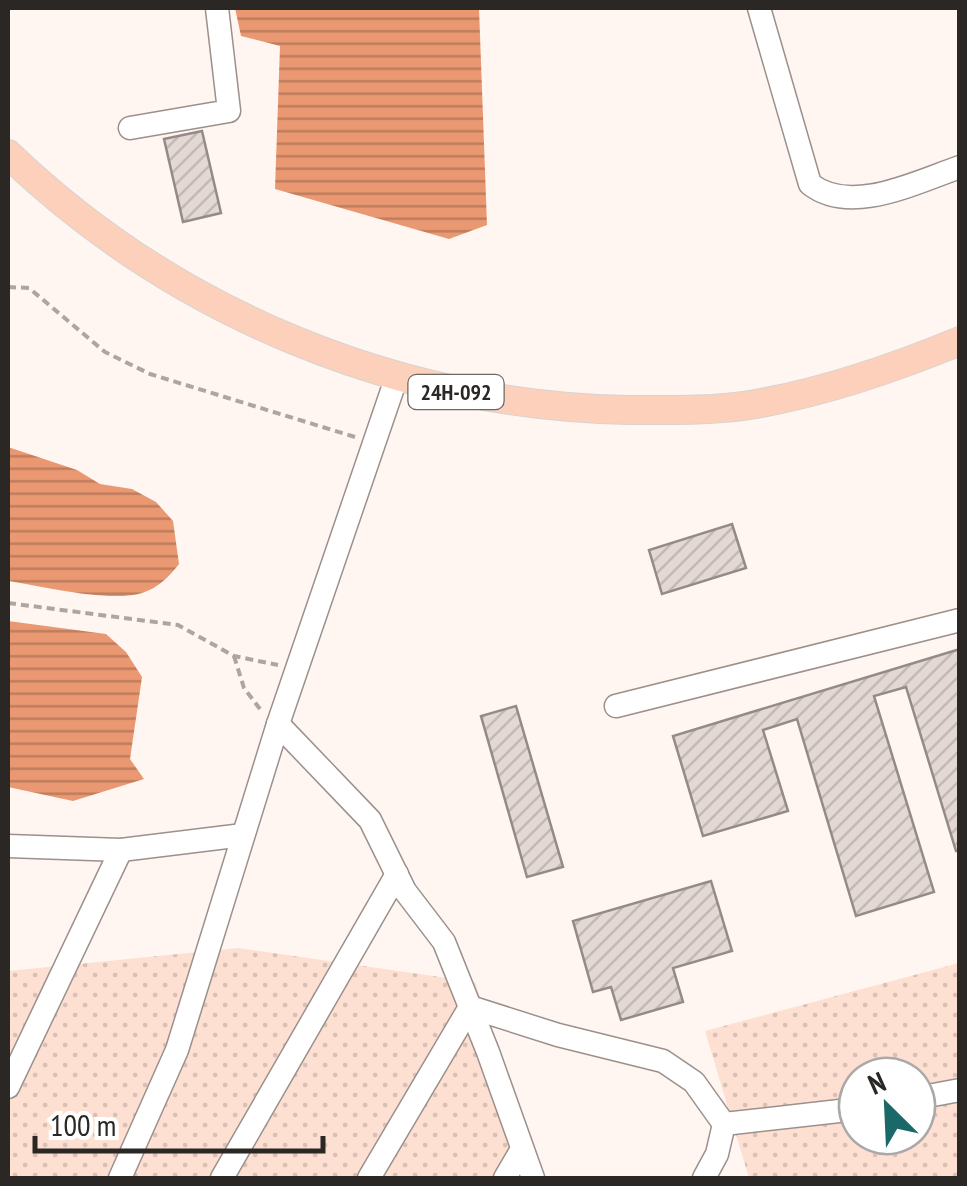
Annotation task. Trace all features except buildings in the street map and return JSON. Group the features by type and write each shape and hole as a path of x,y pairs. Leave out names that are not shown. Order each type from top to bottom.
{"main road":[{"name":"24Н-092","path":"8,154 46,191 168,277 248,321 322,352 460,394 529,404 677,410 746,406 810,394 960,341"}],"street":[{"path":"130,128 229,111 217,8"},
{"path":"759,8 810,184 826,196 880,194 960,167"},
{"path":"120,1178 177,1050 278,724 396,376"},
{"path":"616,706 960,620"},
{"path":"278,724 370,820 405,891 444,942 532,1178"},
{"path":"8,846 121,850 243,835"},
{"path":"8,1088 121,850"},
{"path":"222,1178 397,874"},
{"path":"470,1006 558,1035 662,1060 694,1082 724,1124 718,1154 704,1178"},
{"path":"369,1178 470,1006"},
{"path":"724,1124 837,1110"},
{"path":"506,1178 522,1150"}],"path":[{"path":"8,287 29,288 105,352 150,374 306,425 363,440 375,439"},
{"path":"8,603 178,625 234,656 298,666"},
{"path":"234,656 254,705 278,724"}],"shaded area":[{"path":"235,8 479,8 487,225 449,239 275,189 280,46 241,36"},
{"path":"8,447 77,470 100,484 132,489 156,502 173,521 179,564 153,588 128,596 94,595 8,581"},
{"path":"8,621 106,634 126,652 142,677 130,759 144,779 73,801 8,787"},
{"path":"238,948 475,982 539,1178 8,1178 8,971"},
{"path":"959,963 959,1178 749,1178 705,1031"}]}
